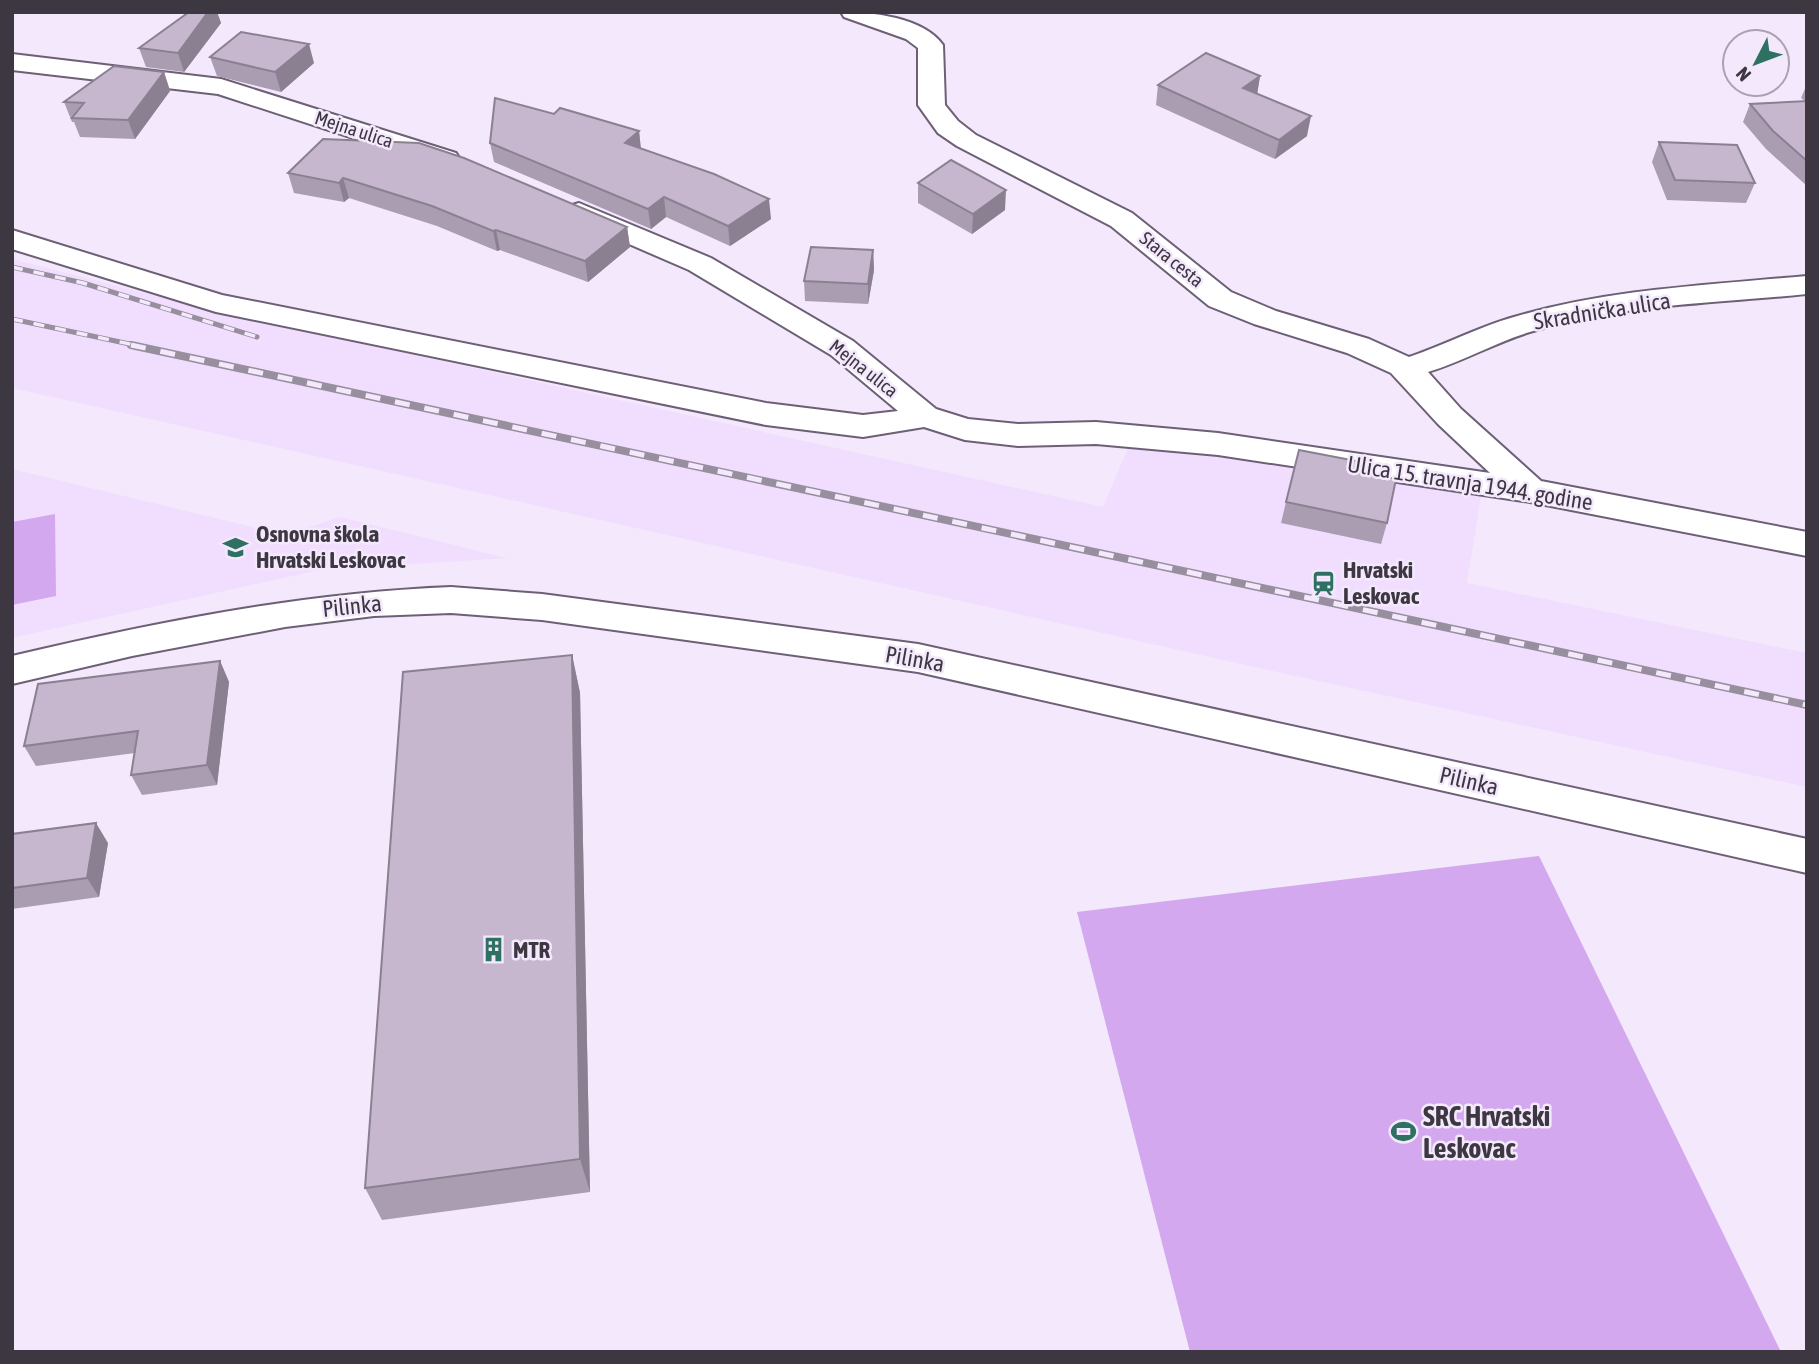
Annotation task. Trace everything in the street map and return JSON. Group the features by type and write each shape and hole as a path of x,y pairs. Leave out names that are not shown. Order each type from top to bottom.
{"street":[{"name":"Stara cesta","path":"853,12 915,34 930,45 931,104 935,114 966,141 1106,210 1130,225 1228,303 1270,319 1355,344 1405,368 1439,406 1530,490"},
{"name":"Mejna ulica","path":"12,62 221,87 466,165"},
{"name":"Mejna ulica","path":"552,201 712,271 842,348 924,416"},
{"path":"12,239 216,303 766,414 863,426 907,421 924,416"},
{"name":"Skradnička ulica","path":"1405,368 1434,361 1524,324 1598,307 1807,285"},
{"name":"Ulica 15. travnja 1944. godine","path":"924,416 965,429 1018,435 1096,433 1218,444 1530,490 1807,544"},
{"name":"Pilinka","path":"12,670 132,642 234,623 374,603 452,600 542,607 918,658 1807,856"}],"shaded area":[{"path":"12,259 207,309 1103,507 1131,441 1482,490 1467,583 1807,653 1807,787 1277,672 12,388"},
{"name":"Osnovna škola Hrvatski Leskovac","path":"12,469 286,535 340,517 507,558 319,570 12,638"},
{"path":"55,514 56,596 12,605 12,522"},
{"name":"SRC Hrvatski Leskovac","path":"1539,856 1781,1352 1190,1352 1077,912"}],"building":[{"path":"189,12 208,12 178,53 139,48"},
{"path":"241,32 309,44 275,72 210,57"},
{"path":"1206,53 1260,76 1243,88 1311,116 1279,140 1158,85"},
{"path":"114,66 164,72 128,120 72,118 84,103 64,102"},
{"path":"495,98 554,114 560,108 639,131 625,143 714,174 769,199 728,226 664,197 648,209 490,143"},
{"path":"1807,101 1807,161 1773,131 1750,104"},
{"path":"323,139 419,143 464,158 627,227 585,261 493,231 432,206 343,178 339,183 288,173"},
{"path":"1659,142 1737,145 1755,183 1675,180"},
{"path":"951,160 1006,190 973,214 918,183"},
{"path":"811,247 873,250 868,284 804,281"},
{"path":"1299,450 1372,464 1370,474 1396,479 1387,523 1286,502"},
{"name":"MTR","path":"572,655 580,1159 365,1188 403,672"},
{"path":"220,661 207,765 131,775 138,731 24,746 38,684"},
{"path":"96,823 87,878 12,888 12,834"}],"railway":[{"path":"12,267 83,283 257,337"},
{"path":"12,319 139,346"},
{"path":"131,345 1807,705"}],"place":[{"name":"Osnovna škola Hrvatski Leskovac","path":"236,547"},
{"name":"Hrvatski Leskovac","path":"1323,583"},
{"name":"MTR","path":"493,950"},
{"name":"SRC Hrvatski Leskovac","path":"1403,1132"}]}
